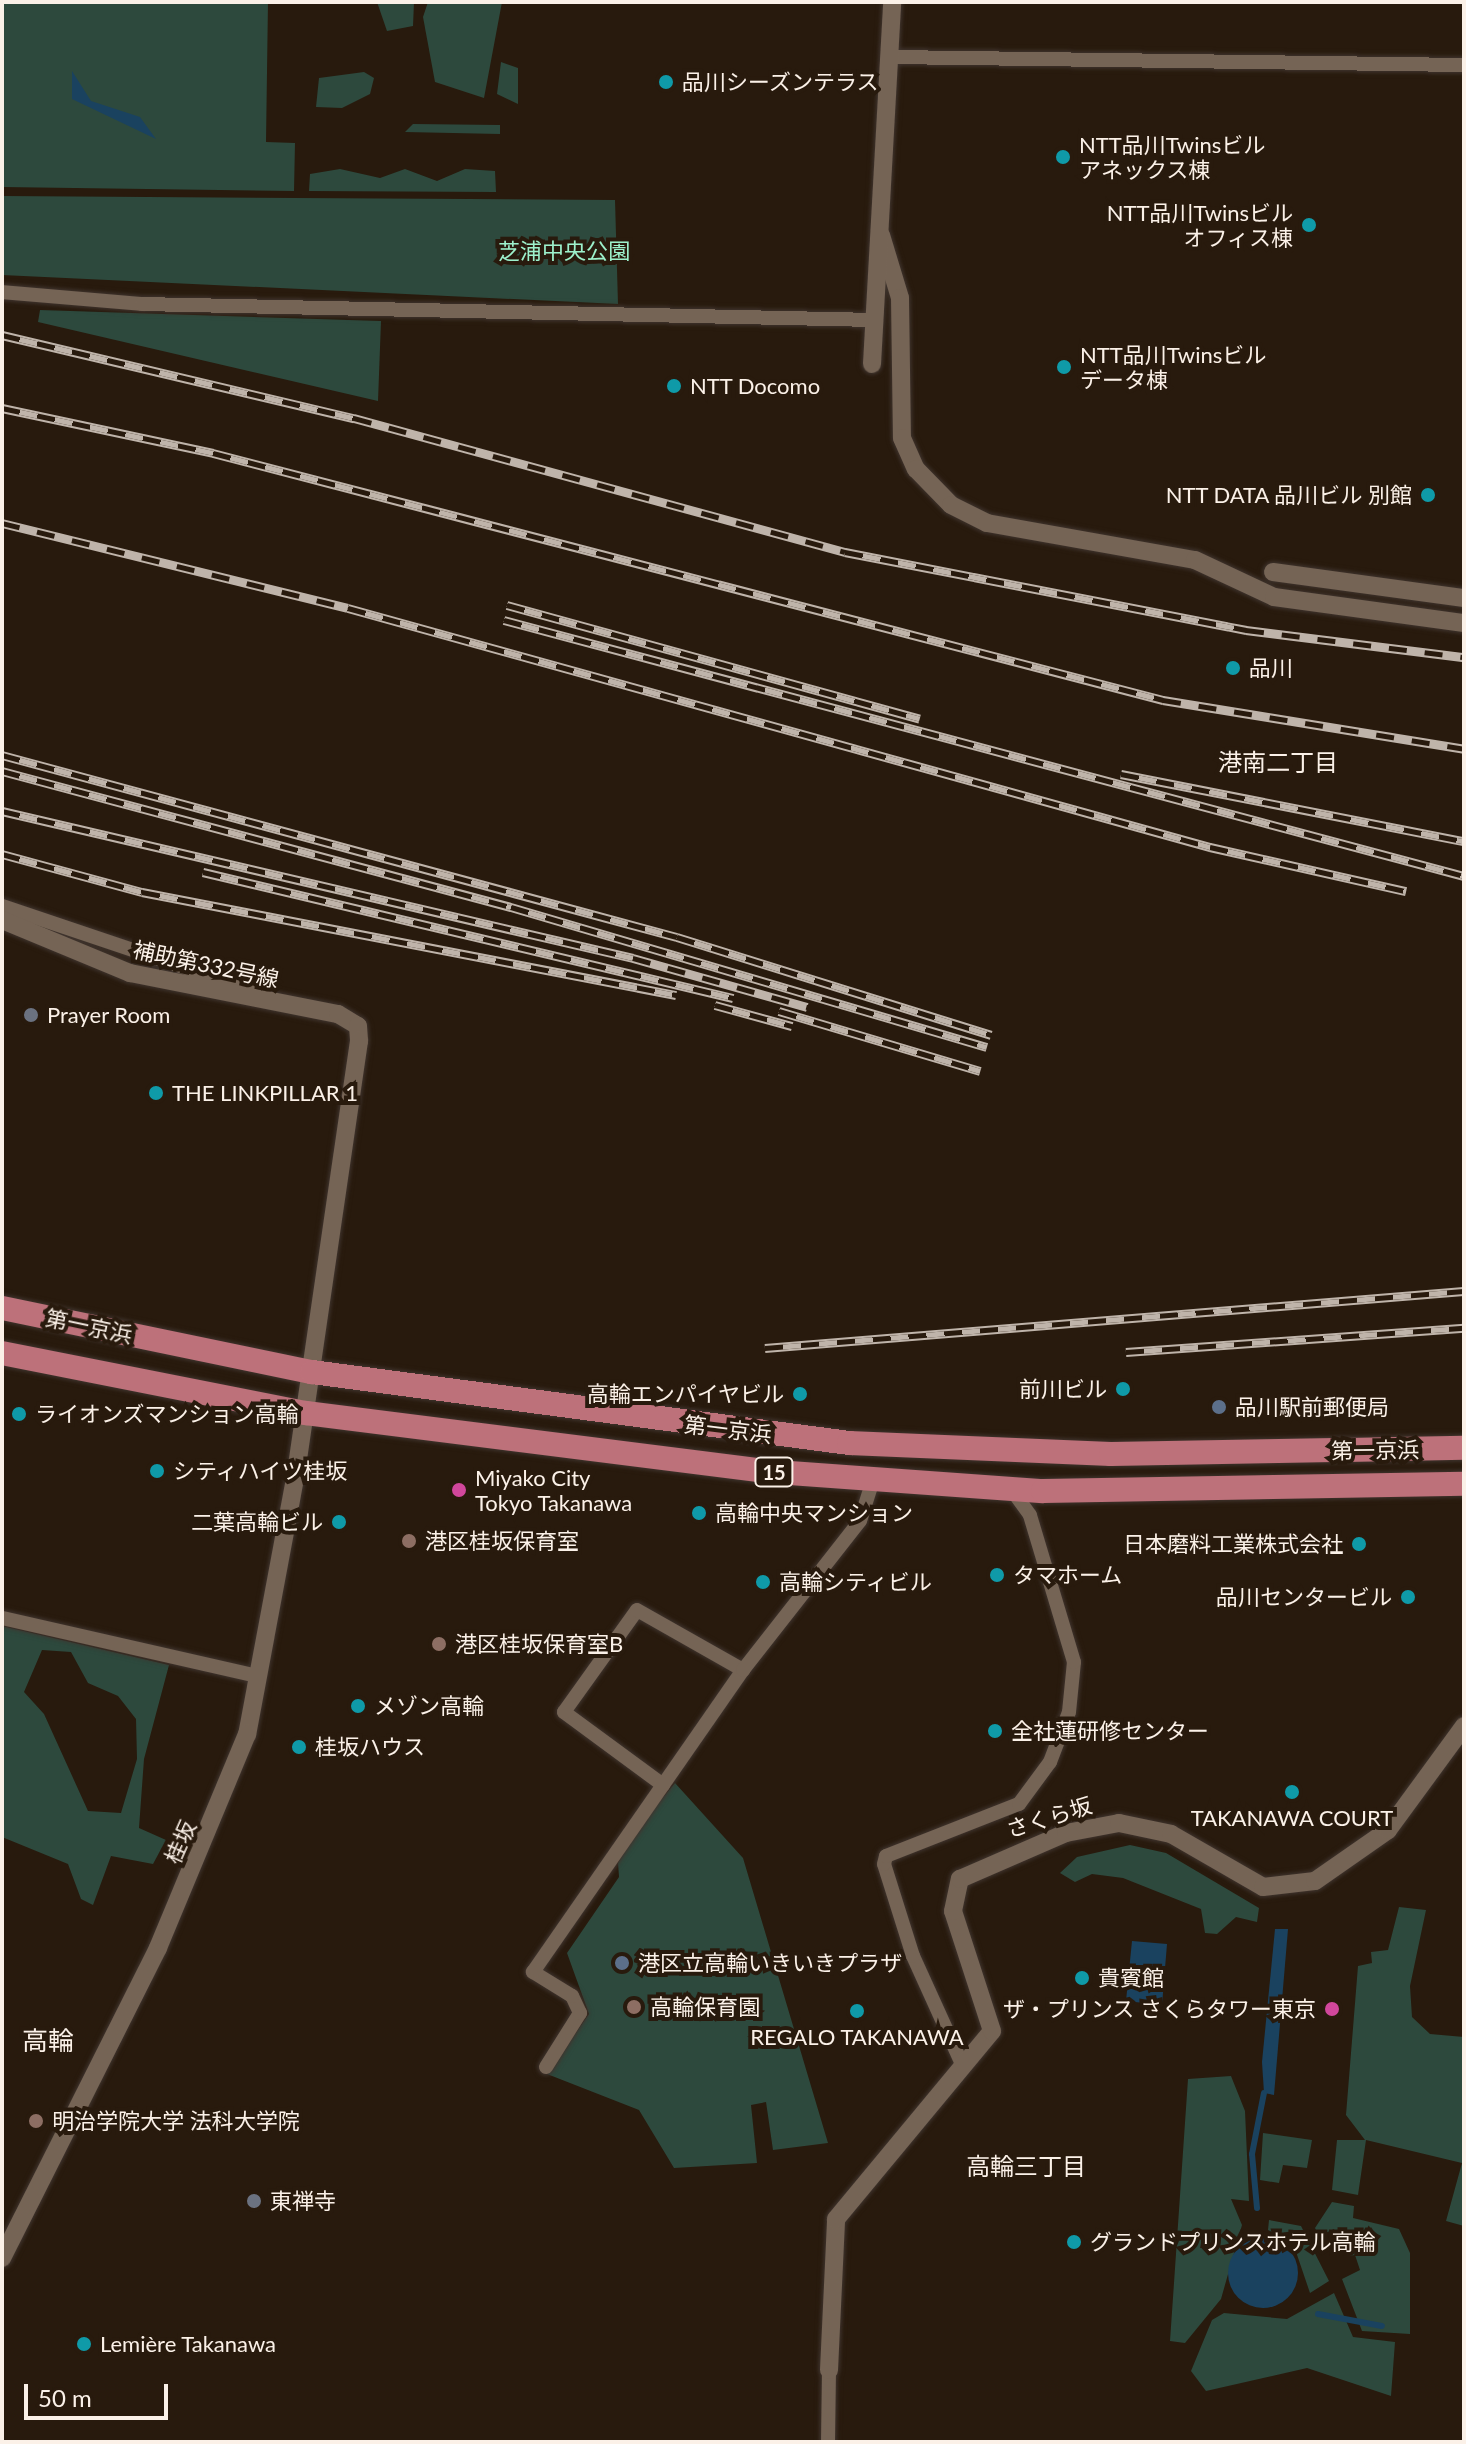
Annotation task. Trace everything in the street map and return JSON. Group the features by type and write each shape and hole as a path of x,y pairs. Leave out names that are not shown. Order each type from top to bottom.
{"highway":[{"name":"第一京浜","path":"2,1308 312,1372 849,1443 1111,1454 1464,1448"},
{"path":"186,1390 194,1348"},
{"name":"第一京浜","path":"2,1353 306,1413 572,1450 873,1480 1012,1490 1464,1484"}],"street":[{"path":"872,364 892,2"},
{"path":"891,57 1464,65"},
{"path":"881,235 900,298 902,438 916,469 951,505 987,523 1195,560 1274,597 1464,623"},
{"path":"2,292 142,304 875,320"},
{"path":"1273,572 1464,598"},
{"path":"2,906 358,1026"},
{"name":"補助第332号線","path":"2,920 130,973 338,1014 358,1026"},
{"name":"桂坂","path":"2,2258 213,1827 247,1734 306,1413 358,1026"},
{"path":"546,2067 580,2013 572,1996 533,1972 743,1670 860,1521 873,1480"},
{"path":"962,2064 913,1956 884,1864 886,1856 1019,1804 1050,1762 1069,1712 1074,1662 1030,1515 1012,1490"},
{"path":"663,1785 564,1712 637,1610 743,1670"},
{"path":"2,1618 257,1676"},
{"name":"さくら坂","path":"829,2370 836,2219 933,2096 992,2031 953,1911 954,1887 972,1870 1066,1833 1119,1823 1171,1834 1263,1887 1315,1881 1388,1830 1464,1726"},
{"path":"828,2442 829,2370"}],"green space":[{"path":"2,2 268,2 266,142 295,143 294,191 2,187"},
{"path":"377,2 414,2 413,26 387,31"},
{"path":"428,2 502,2 484,98 435,82 423,17"},
{"path":"501,62 518,68 518,104 497,94"},
{"path":"364,72 374,78 370,94 342,108 316,107 319,78"},
{"path":"413,124 500,125 500,134 405,132"},
{"path":"340,169 380,178 405,169 437,181 465,169 495,171 496,192 309,191 310,174"},
{"name":"芝浦中央公園","path":"2,196 615,200 618,304 2,275"},
{"path":"40,310 381,321 378,401 38,322"},
{"path":"2,1626 169,1665 144,1759 139,1828 166,1840 153,1864 111,1856 93,1905 81,1899 68,1864 2,1837","holes":["42,1650 71,1652 88,1683 118,1696 136,1719 137,1759 121,1813 88,1811 44,1714 24,1692"]},
{"path":"675,1783 743,1858 828,2143 773,2150 766,2102 751,2105 757,2163 674,2168 639,2110 547,2074 589,2014 567,1953 619,1877 618,1863 641,1824"},
{"path":"1130,1845 1166,1853 1259,1908 1257,1922 1236,1917 1217,1934 1205,1933 1201,1909 1123,1878 1092,1874 1075,1882 1060,1873 1077,1857"},
{"path":"1399,1907 1426,1910 1410,1986 1412,2017 1430,2034 1464,2037 1464,2226 1446,2221 1462,2163 1366,2140 1358,2195 1332,2190 1337,2140 1365,2140 1346,2115 1358,1966 1372,1963 1371,1952 1388,1950"},
{"path":"1231,2076 1245,2111 1249,2201 1231,2199 1242,2225 1221,2299 1185,2343 1170,2341 1188,2079"},
{"path":"1263,2133 1312,2140 1307,2168 1283,2165 1279,2183 1260,2180"},
{"path":"1332,2202 1354,2206 1353,2218 1399,2229 1410,2253 1410,2334 1362,2331 1342,2279 1360,2270 1355,2255 1347,2256 1334,2229 1319,2236 1315,2228"},
{"path":"1269,2220 1301,2226 1329,2281 1310,2293 1293,2243 1268,2230"},
{"path":"1334,2293 1353,2337 1395,2342 1391,2396 1307,2368 1206,2391 1191,2371 1212,2320 1224,2313 1287,2319"}],"water":[{"path":"72,71 91,101 140,117 156,139 72,99"},
{"path":"1275,1929 1288,1929 1274,2095 1264,2093 1262,2062"},
{"path":"1132,1941 1167,1944 1162,2005 1126,2001"},
{"path":"1263,2238 1288,2248 1298,2273 1288,2298 1263,2308 1238,2298 1228,2273 1238,2248"}],"waterway":[{"path":"1257,2208 1252,2154 1264,2093"},
{"path":"1318,2314 1382,2326"}],"railway":[{"path":"2,335 354,418 845,552 1246,630 1464,657"},
{"path":"2,408 213,453 1163,700 1464,749"},
{"path":"2,523 348,608 1210,847 1406,891"},
{"path":"507,605 920,719"},
{"path":"504,620 1464,876"},
{"path":"2,755 677,937 991,1035"},
{"path":"2,771 511,907 987,1047"},
{"path":"1121,774 1464,841"},
{"path":"2,811 633,958 807,1007"},
{"path":"2,854 142,892 676,995"},
{"path":"203,872 733,998"},
{"path":"715,1005 792,1026"},
{"path":"779,1011 980,1071"},
{"path":"765,1348 1464,1291"},
{"path":"1126,1352 1464,1328"}],"place":[{"name":"品川シーズンテラス","path":"666,82"},
{"name":"NTT品川Twinsビル アネックス棟","path":"1063,157"},
{"name":"NTT品川Twinsビル オフィス棟","path":"1309,225"},
{"name":"NTT品川Twinsビル データ棟","path":"1064,367"},
{"name":"NTT Docomo","path":"674,386"},
{"name":"NTT DATA 品川ビル 別館","path":"1428,495"},
{"name":"品川","path":"1233,668"},
{"name":"Prayer Room","path":"31,1015"},
{"name":"THE LINKPILLAR 1","path":"156,1093"},
{"name":"前川ビル","path":"1123,1389"},
{"name":"高輪エンパイヤビル","path":"800,1394"},
{"name":"品川駅前郵便局","path":"1219,1407"},
{"name":"ライオンズマンション高輪","path":"19,1414"},
{"name":"シティハイツ桂坂","path":"157,1471"},
{"name":"Miyako City Tokyo Takanawa","path":"459,1490"},
{"name":"高輪中央マンション","path":"699,1513"},
{"name":"二葉高輪ビル","path":"339,1522"},
{"name":"港区桂坂保育室","path":"409,1541"},
{"name":"日本磨料工業株式会社","path":"1359,1544"},
{"name":"タマホーム","path":"997,1575"},
{"name":"高輪シティビル","path":"763,1582"},
{"name":"品川センタービル","path":"1408,1597"},
{"name":"港区桂坂保育室B","path":"439,1644"},
{"name":"メゾン高輪","path":"358,1706"},
{"name":"全社蓮研修センター","path":"995,1731"},
{"name":"桂坂ハウス","path":"299,1747"},
{"name":"TAKANAWA COURT","path":"1292,1792"},
{"name":"港区立高輪いきいきプラザ","path":"622,1963"},
{"name":"貴賓館","path":"1082,1978"},
{"name":"高輪保育園","path":"634,2007"},
{"name":"ザ・プリンス さくらタワー東京","path":"1332,2009"},
{"name":"REGALO TAKANAWA","path":"857,2011"},
{"name":"明治学院大学 法科大学院","path":"36,2121"},
{"name":"東禅寺","path":"254,2201"},
{"name":"グランドプリンスホテル高輪","path":"1074,2242"},
{"name":"Lemière Takanawa","path":"84,2344"}],"district":[{"name":"港南二丁目","path":"1278,762"},
{"name":"高輪","path":"48,2041"},
{"name":"高輪三丁目","path":"1026,2166"}]}
